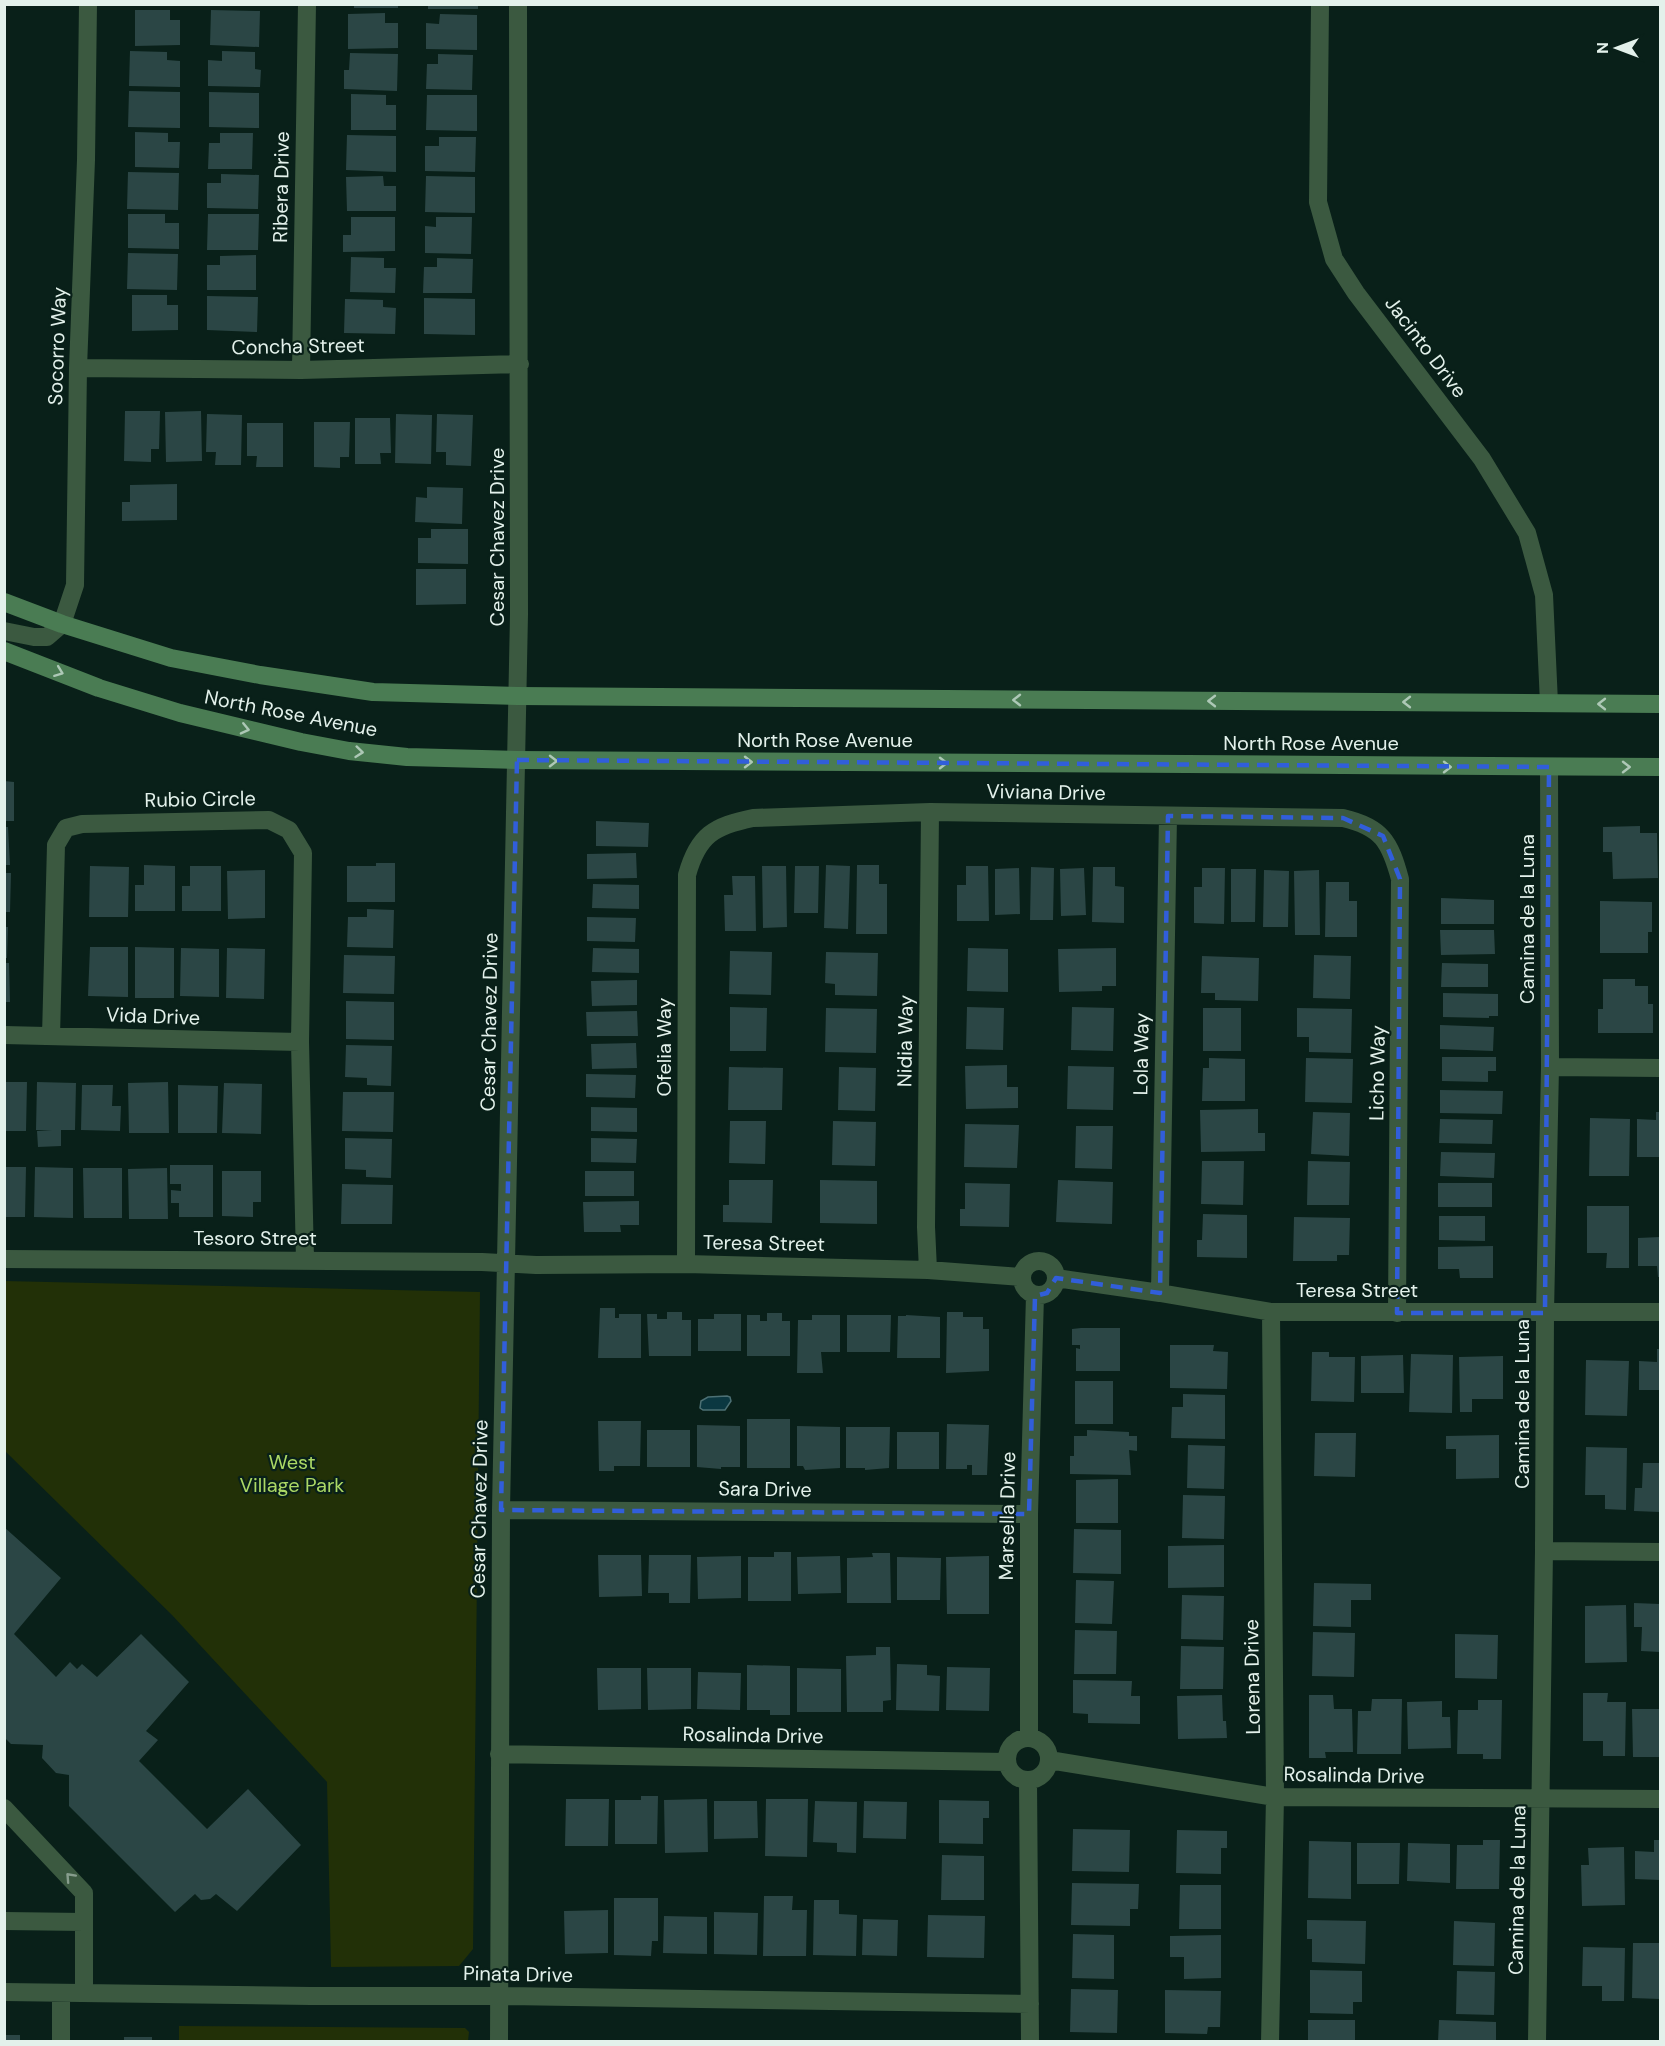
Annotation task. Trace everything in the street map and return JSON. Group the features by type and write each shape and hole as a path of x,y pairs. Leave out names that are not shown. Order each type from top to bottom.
{"main road":[{"name":"North Rose Avenue","path":"4,602 62,624 171,658 260,675 373,692 518,696 1660,704"},
{"name":"North Rose Avenue","path":"4,651 99,688 180,713 349,751 407,757 517,760 1660,767"}],"street":[{"name":"Socorro Way","path":"62,624 75,585 78,368 86,160 88,4"},
{"name":"Ribera Drive","path":"301,370 307,4"},
{"name":"Cesar Chavez Drive","path":"499,2042 501,1509 518,696 520,364 518,4"},
{"name":"Jacinto Drive","path":"1320,4 1318,202 1334,259 1356,294 1482,459 1527,533 1544,595 1549,704"},
{"name":"Concha Street","path":"78,368 301,370 520,364"},
{"path":"4,631 47,637 62,624"},
{"name":"Camina de la Luna","path":"1537,2042 1550,1067 1549,767"},
{"name":"Viviana Drive","path":"707,836 726,824 753,818 930,812 1343,818 1360,822 1383,836"},
{"name":"Nidia Way","path":"927,1270 930,812"},
{"name":"Lola Way","path":"1160,1293 1168,816"},
{"name":"Rubio Circle","path":"51,1035 56,845 66,828 82,824 269,820 289,830 303,853 300,1042 305,1260"},
{"name":"Ofelia Way","path":"686,1264 687,875 692,858 707,836"},
{"name":"Licho Way","path":"1383,836 1393,853 1400,879 1397,1313"},
{"name":"Vida Drive","path":"4,1035 300,1042"},
{"path":"1550,1067 1660,1068"},
{"name":"Tesoro Street","path":"4,1259 506,1262"},
{"path":"1039,1260 1051,1266 1056,1278 1053,1287 1047,1293 1035,1294 1024,1287 1022,1277 1026,1266 1039,1260"},
{"name":"Teresa Street","path":"506,1262 536,1265 686,1264 927,1270 1022,1277"},
{"name":"Teresa Street","path":"1056,1278 1271,1312 1660,1312"},
{"name":"Marsella Drive","path":"1029,1738 1029,1514 1035,1294"},
{"name":"Lorena Drive","path":"1270,2042 1275,1797 1271,1312"},
{"name":"Sara Drive","path":"501,1509 1029,1514"},
{"path":"1544,1551 1660,1552"},
{"path":"1029,1738 1044,1745 1049,1760 1046,1770 1038,1778 1028,1780 1018,1778 1010,1771 1007,1762 1012,1745 1029,1738"},
{"name":"Rosalinda Drive","path":"499,1754 1007,1762"},
{"name":"Rosalinda Drive","path":"1049,1760 1275,1797 1660,1799"},
{"path":"1028,1780 1030,2042"},
{"path":"4,1808 84,1893 84,1993"},
{"path":"4,1921 84,1922"},
{"name":"Pinata Drive","path":"4,1992 500,1996 1030,2004"},
{"path":"61,1993 61,2042"}],"highlighted area":[{"path":"517,760 1549,767 1545,1313 1397,1313 1400,879 1383,836 1343,818 1168,816 1160,1293 1056,1278 1047,1293 1035,1296 1029,1514 501,1510"}],"green space":[{"name":"West Village Park","path":"4,1281 480,1292 473,1949 459,1966 331,1967 327,1782 172,1615 5,1451"},
{"path":"179,2026 465,2028 469,2032 468,2041 179,2041"}],"water":[{"path":"727,1396 731,1401 725,1410 700,1408 701,1401 708,1397"}],"building":[{"path":"354,4 398,4 398,8 354,8"},
{"path":"428,4 478,4 478,9 428,9"},
{"path":"135,10 170,10 170,20 180,20 180,45 135,46"},
{"path":"211,10 260,11 259,47 210,45"},
{"path":"385,13 385,23 398,23 398,48 348,49 348,14"},
{"path":"440,14 477,15 477,50 426,49 426,23 439,24"},
{"path":"130,51 167,52 167,60 180,61 180,87 129,86"},
{"path":"222,51 255,52 255,69 261,70 260,87 208,86 208,60 222,61"},
{"path":"350,53 398,54 397,91 344,89 344,70 349,70"},
{"path":"438,54 473,55 472,90 426,89 427,64 438,64"},
{"path":"129,91 180,92 180,128 128,127"},
{"path":"209,92 259,93 259,128 209,127"},
{"path":"351,94 386,95 386,105 396,105 396,130 351,130"},
{"path":"427,95 477,95 477,131 426,130"},
{"path":"135,132 168,133 168,142 180,142 179,168 135,167"},
{"path":"220,133 253,133 252,169 208,169 209,143 220,143"},
{"path":"347,135 396,136 396,172 346,170"},
{"path":"439,137 476,137 475,172 425,171 425,146 439,146"},
{"path":"128,172 179,173 178,210 127,209"},
{"path":"221,174 259,175 258,209 207,208 207,183 221,183"},
{"path":"383,176 384,186 396,186 396,211 347,211 346,177"},
{"path":"426,176 475,177 475,213 425,212"},
{"path":"128,214 165,214 165,223 179,223 179,249 128,248"},
{"path":"208,214 259,214 258,250 207,250"},
{"path":"351,217 395,217 395,251 343,252 343,235 351,235"},
{"path":"436,217 472,217 471,254 425,253 425,226 436,227"},
{"path":"128,253 178,254 177,290 127,289"},
{"path":"256,255 256,290 207,290 207,265 220,265 220,256"},
{"path":"351,257 384,258 384,268 396,268 395,293 350,292"},
{"path":"437,258 473,259 472,293 423,293 424,267 437,267"},
{"path":"132,295 167,295 167,305 178,305 178,330 132,331"},
{"path":"207,296 258,297 257,332 207,330"},
{"path":"424,298 475,299 475,335 424,334"},
{"path":"345,299 383,300 383,307 396,308 395,334 344,333"},
{"path":"125,411 160,411 159,449 151,449 151,462 124,461"},
{"path":"201,411 202,461 166,462 165,412"},
{"path":"207,414 242,415 241,465 215,465 216,452 206,452"},
{"path":"396,414 432,415 431,464 395,463"},
{"path":"437,414 473,415 471,466 446,465 446,452 436,452"},
{"path":"355,418 390,418 391,453 380,453 381,464 355,464"},
{"path":"314,422 350,422 349,457 340,457 340,468 314,467"},
{"path":"247,423 283,423 283,467 256,467 257,456 247,456"},
{"path":"177,484 177,520 122,521 122,502 130,502 130,485"},
{"path":"427,487 463,488 462,524 415,522 416,497 427,498"},
{"path":"431,529 468,529 468,564 418,563 418,538 431,538"},
{"path":"416,569 466,569 466,604 416,605"},
{"path":"4,781 14,782 14,821 4,821"},
{"path":"596,821 649,823 648,847 596,846"},
{"path":"1640,826 1640,833 1657,833 1658,878 1613,879 1612,852 1603,852 1603,827"},
{"path":"4,827 8,827 10,865 4,865"},
{"path":"636,853 637,878 587,879 587,854"},
{"path":"376,863 395,863 395,902 347,902 347,866 376,866"},
{"path":"144,865 175,866 175,911 135,911 135,885 144,885"},
{"path":"826,865 850,866 848,929 824,928"},
{"path":"857,865 879,865 879,884 887,884 887,934 856,934"},
{"path":"90,866 129,867 128,917 89,917"},
{"path":"190,866 221,866 221,911 182,911 182,886 190,886"},
{"path":"762,866 786,866 787,927 763,928"},
{"path":"795,866 819,866 818,913 794,913"},
{"path":"966,866 988,866 989,921 957,921 957,885 966,885"},
{"path":"1031,867 1054,868 1053,920 1030,920"},
{"path":"1093,867 1115,867 1115,886 1124,887 1124,923 1092,922"},
{"path":"1019,868 1020,914 995,915 995,869"},
{"path":"1084,868 1086,915 1061,916 1060,869"},
{"path":"1202,868 1225,868 1224,924 1194,923 1194,887 1202,887"},
{"path":"1231,869 1256,869 1255,922 1231,922"},
{"path":"265,870 265,918 228,919 227,871"},
{"path":"1264,870 1289,871 1288,927 1263,927"},
{"path":"1319,870 1320,935 1295,935 1294,871"},
{"path":"4,873 11,873 10,912 4,912"},
{"path":"732,876 755,876 756,931 725,931 724,895 733,895"},
{"path":"1326,882 1349,882 1349,901 1357,901 1357,937 1325,937"},
{"path":"593,884 639,885 639,909 592,908"},
{"path":"1441,898 1494,900 1494,924 1441,924"},
{"path":"1600,901 1652,902 1652,932 1648,932 1648,953 1600,953"},
{"path":"367,909 394,910 393,948 347,947 348,917 367,917"},
{"path":"587,917 636,918 635,942 587,941"},
{"path":"4,927 8,927 7,958 4,958"},
{"path":"1440,930 1494,930 1495,954 1441,955"},
{"path":"90,947 128,947 128,997 88,996"},
{"path":"135,947 174,948 174,998 135,998"},
{"path":"181,948 219,949 219,997 180,996"},
{"path":"227,948 265,949 264,999 226,998"},
{"path":"593,948 639,949 639,973 592,972"},
{"path":"968,948 1008,949 1008,992 967,991"},
{"path":"1116,948 1116,986 1102,986 1102,991 1059,992 1058,949"},
{"path":"730,951 772,952 771,995 729,994"},
{"path":"826,952 878,953 877,996 835,995 835,984 825,983"},
{"path":"344,955 395,956 394,994 343,993"},
{"path":"1314,955 1351,956 1350,999 1313,998"},
{"path":"1202,956 1259,958 1258,1001 1215,1000 1215,993 1201,993"},
{"path":"4,963 9,963 10,1002 4,1002"},
{"path":"1442,963 1488,964 1488,987 1441,987"},
{"path":"1603,979 1635,979 1635,986 1648,986 1648,1004 1653,1004 1653,1033 1598,1033 1598,1009 1603,1009"},
{"path":"637,980 637,1005 592,1006 591,981"},
{"path":"1443,993 1498,994 1498,1016 1489,1016 1489,1018 1443,1017"},
{"path":"346,1001 394,1002 394,1040 346,1039"},
{"path":"730,1007 767,1008 766,1051 730,1051"},
{"path":"967,1007 1004,1008 1003,1050 966,1049"},
{"path":"1072,1007 1114,1008 1113,1051 1071,1050"},
{"path":"826,1008 877,1009 876,1053 825,1052"},
{"path":"1203,1008 1241,1008 1241,1051 1203,1051"},
{"path":"1297,1008 1352,1009 1351,1053 1309,1052 1309,1037 1297,1037"},
{"path":"637,1011 638,1036 587,1036 586,1012"},
{"path":"1440,1025 1494,1027 1493,1051 1440,1049"},
{"path":"636,1043 637,1068 592,1069 591,1044"},
{"path":"346,1045 392,1046 391,1086 367,1085 367,1078 345,1077"},
{"path":"1442,1057 1496,1057 1496,1071 1488,1071 1488,1082 1442,1081"},
{"path":"1209,1058 1245,1059 1245,1101 1202,1101 1203,1068 1209,1068"},
{"path":"1306,1058 1353,1059 1352,1103 1305,1102"},
{"path":"1007,1065 1007,1087 1018,1087 1018,1108 966,1109 965,1066"},
{"path":"1068,1066 1114,1067 1113,1110 1067,1109"},
{"path":"729,1067 783,1068 782,1110 728,1110"},
{"path":"839,1067 876,1068 875,1111 838,1110"},
{"path":"586,1074 636,1075 635,1098 586,1097"},
{"path":"4,1082 27,1082 26,1131 4,1131"},
{"path":"37,1082 76,1083 75,1130 61,1130 61,1146 38,1147 37,1131 52,1130 36,1130"},
{"path":"168,1082 169,1133 129,1133 128,1083"},
{"path":"224,1083 262,1084 261,1134 222,1133"},
{"path":"82,1085 113,1085 112,1106 121,1106 120,1131 81,1130"},
{"path":"178,1085 218,1086 217,1133 178,1133"},
{"path":"1440,1090 1503,1091 1502,1114 1440,1113"},
{"path":"343,1092 394,1092 393,1132 342,1131"},
{"path":"591,1107 637,1108 637,1132 591,1131"},
{"path":"1258,1109 1258,1133 1265,1133 1265,1151 1201,1152 1200,1110"},
{"path":"1313,1112 1350,1113 1349,1156 1311,1154"},
{"path":"1656,1112 1660,1112 1660,1157 1637,1157 1637,1119 1656,1120"},
{"path":"1590,1118 1630,1119 1629,1176 1589,1176"},
{"path":"1440,1119 1493,1120 1492,1144 1439,1143"},
{"path":"730,1121 766,1121 765,1164 729,1163"},
{"path":"833,1121 876,1122 875,1166 832,1165"},
{"path":"965,1124 1019,1125 1017,1168 964,1167"},
{"path":"1076,1126 1113,1126 1112,1169 1075,1168"},
{"path":"345,1138 392,1139 391,1178 366,1177 366,1170 345,1169"},
{"path":"591,1138 637,1139 636,1163 591,1162"},
{"path":"1441,1152 1495,1153 1494,1178 1440,1176"},
{"path":"1202,1161 1244,1161 1243,1205 1201,1204"},
{"path":"1308,1161 1350,1162 1349,1205 1307,1205"},
{"path":"170,1165 213,1165 213,1217 179,1217 179,1203 171,1203 171,1190 181,1191 181,1184 170,1184"},
{"path":"4,1167 26,1167 25,1217 4,1217"},
{"path":"35,1167 73,1168 73,1218 34,1217"},
{"path":"83,1168 122,1168 122,1218 84,1218"},
{"path":"167,1168 168,1219 129,1219 128,1169"},
{"path":"222,1171 261,1171 261,1202 253,1202 253,1217 222,1216"},
{"path":"585,1171 634,1171 634,1196 585,1196"},
{"path":"729,1180 773,1180 772,1223 723,1222 723,1205 729,1205"},
{"path":"820,1180 877,1181 877,1224 820,1223"},
{"path":"1058,1180 1113,1182 1112,1224 1056,1222"},
{"path":"965,1183 1010,1184 1009,1227 960,1226 960,1209 965,1209"},
{"path":"1438,1183 1492,1183 1492,1207 1438,1207"},
{"path":"342,1184 393,1185 392,1224 341,1224"},
{"path":"639,1201 639,1225 620,1225 621,1232 584,1232 583,1202"},
{"path":"1587,1206 1629,1206 1629,1268 1606,1268 1607,1253 1587,1253"},
{"path":"1203,1214 1247,1215 1247,1258 1197,1257 1197,1240 1202,1240"},
{"path":"1439,1216 1485,1216 1485,1241 1439,1240"},
{"path":"1294,1217 1350,1218 1349,1255 1337,1255 1337,1261 1293,1261"},
{"path":"1660,1237 1660,1277 1658,1277 1657,1266 1638,1266 1638,1238"},
{"path":"1493,1246 1493,1278 1460,1278 1459,1269 1438,1269 1438,1247"},
{"path":"600,1308 615,1308 615,1318 619,1318 619,1314 641,1314 641,1358 598,1358"},
{"path":"667,1312 682,1312 682,1320 691,1320 691,1356 649,1356 647,1314 657,1314 657,1319 667,1319"},
{"path":"947,1312 963,1312 963,1317 983,1317 983,1329 989,1329 989,1371 946,1373"},
{"path":"767,1313 782,1313 782,1321 790,1321 790,1356 747,1356 747,1315 760,1315 760,1321 767,1321"},
{"path":"714,1314 741,1314 741,1351 698,1351 698,1319 714,1319"},
{"path":"812,1315 840,1315 840,1352 821,1352 823,1373 797,1373 798,1320 812,1320"},
{"path":"847,1315 891,1315 890,1352 847,1352"},
{"path":"898,1316 940,1317 940,1358 897,1358"},
{"path":"1120,1328 1120,1371 1076,1371 1076,1348 1080,1349 1080,1345 1072,1345 1072,1329"},
{"path":"1170,1345 1214,1345 1213,1351 1228,1352 1227,1389 1170,1388"},
{"path":"1657,1349 1660,1349 1660,1390 1639,1390 1639,1361 1657,1362"},
{"path":"1312,1352 1329,1352 1329,1357 1355,1357 1354,1402 1311,1401"},
{"path":"1411,1354 1453,1355 1452,1413 1409,1412"},
{"path":"1403,1355 1404,1393 1361,1393 1361,1356"},
{"path":"1503,1356 1503,1399 1472,1399 1472,1412 1460,1412 1459,1357"},
{"path":"1586,1360 1629,1361 1627,1416 1585,1415"},
{"path":"1075,1381 1113,1381 1113,1424 1075,1424"},
{"path":"1183,1394 1225,1395 1225,1439 1171,1438 1172,1407 1183,1407"},
{"path":"747,1419 790,1419 790,1468 747,1468"},
{"path":"598,1421 641,1421 640,1466 614,1466 614,1471 599,1471"},
{"path":"947,1424 989,1425 987,1475 972,1475 972,1465 967,1465 967,1469 946,1469"},
{"path":"697,1425 740,1426 740,1467 721,1467 721,1469 697,1467"},
{"path":"797,1426 840,1427 840,1468 805,1470 803,1466 797,1466"},
{"path":"846,1427 890,1427 889,1468 865,1470 865,1468 846,1468"},
{"path":"647,1430 690,1430 690,1467 647,1467"},
{"path":"1087,1430 1129,1432 1129,1436 1137,1436 1137,1451 1129,1450 1131,1475 1070,1474 1070,1456 1074,1456 1074,1436 1087,1436"},
{"path":"897,1432 939,1432 939,1469 897,1469"},
{"path":"1315,1433 1356,1433 1355,1477 1314,1476"},
{"path":"1499,1435 1499,1478 1456,1479 1456,1449 1446,1449 1446,1436"},
{"path":"1188,1445 1225,1446 1224,1489 1187,1488"},
{"path":"1586,1447 1627,1448 1626,1510 1605,1509 1605,1495 1585,1495"},
{"path":"1643,1463 1660,1463 1660,1512 1634,1511 1635,1488 1642,1488"},
{"path":"1118,1479 1118,1523 1076,1523 1076,1480"},
{"path":"1183,1495 1225,1496 1224,1539 1182,1538"},
{"path":"4,1527 61,1578 14,1634 56,1677 70,1662 77,1669 82,1664 97,1677 141,1634 189,1682 146,1731 158,1740 139,1761 207,1829 248,1789 301,1845 237,1911 216,1894 210,1899 201,1900 195,1894 175,1912 69,1806 69,1775 56,1773 42,1758 43,1745 11,1744 4,1737"},
{"path":"1074,1529 1121,1530 1121,1574 1073,1573"},
{"path":"1224,1545 1224,1587 1168,1588 1168,1546"},
{"path":"774,1552 791,1552 791,1601 748,1601 748,1557 774,1557"},
{"path":"872,1553 890,1553 891,1603 847,1603 847,1558 873,1557"},
{"path":"598,1555 641,1555 642,1596 599,1597"},
{"path":"649,1555 691,1555 690,1603 669,1603 669,1593 648,1593"},
{"path":"741,1556 741,1598 698,1599 697,1557"},
{"path":"840,1556 841,1593 798,1594 797,1557"},
{"path":"989,1556 989,1614 947,1614 946,1557"},
{"path":"897,1557 941,1558 940,1600 897,1600"},
{"path":"1076,1580 1114,1581 1112,1624 1075,1623"},
{"path":"1314,1583 1371,1584 1371,1600 1351,1600 1351,1627 1313,1626"},
{"path":"1182,1595 1224,1596 1223,1640 1181,1639"},
{"path":"1634,1603 1660,1604 1660,1652 1641,1651 1642,1627 1634,1627"},
{"path":"1626,1605 1627,1662 1585,1663 1585,1606"},
{"path":"1075,1630 1117,1631 1116,1674 1074,1674"},
{"path":"1313,1632 1355,1633 1354,1677 1312,1676"},
{"path":"1455,1634 1498,1635 1497,1679 1455,1678"},
{"path":"1181,1646 1224,1647 1223,1689 1180,1689"},
{"path":"876,1647 890,1647 891,1700 883,1701 883,1712 847,1712 846,1656 876,1655"},
{"path":"897,1664 927,1665 927,1675 940,1676 939,1711 896,1710"},
{"path":"747,1665 790,1666 790,1715 770,1715 770,1710 747,1710"},
{"path":"947,1667 990,1668 989,1711 946,1710"},
{"path":"597,1668 641,1668 641,1709 598,1710"},
{"path":"647,1668 691,1668 691,1709 648,1710"},
{"path":"797,1668 841,1669 841,1712 797,1712"},
{"path":"698,1672 741,1673 740,1710 697,1709"},
{"path":"1073,1680 1132,1681 1131,1696 1140,1696 1140,1724 1088,1723 1088,1714 1073,1713"},
{"path":"1583,1693 1608,1693 1607,1702 1626,1702 1625,1756 1603,1756 1603,1741 1583,1741"},
{"path":"1222,1695 1223,1721 1226,1721 1227,1738 1178,1739 1177,1696"},
{"path":"1309,1695 1333,1695 1334,1709 1352,1709 1353,1752 1325,1752 1326,1758 1309,1758"},
{"path":"1372,1699 1402,1699 1401,1754 1357,1754 1358,1711 1371,1711"},
{"path":"1478,1700 1502,1700 1501,1759 1483,1759 1483,1754 1457,1754 1458,1710 1478,1710"},
{"path":"1442,1701 1442,1717 1450,1717 1451,1748 1408,1749 1407,1702"},
{"path":"1632,1709 1660,1709 1660,1757 1633,1757"},
{"path":"641,1796 658,1796 657,1844 615,1844 615,1800 641,1800"},
{"path":"566,1799 609,1799 608,1846 565,1846"},
{"path":"707,1799 708,1852 665,1853 664,1800"},
{"path":"766,1799 808,1799 807,1857 765,1856"},
{"path":"939,1800 989,1801 989,1818 983,1818 983,1844 939,1843"},
{"path":"714,1801 757,1801 758,1838 714,1839"},
{"path":"815,1801 857,1802 856,1853 837,1852 837,1843 813,1842"},
{"path":"864,1801 907,1802 906,1839 863,1838"},
{"path":"1073,1829 1130,1830 1129,1872 1072,1871"},
{"path":"1177,1830 1227,1831 1227,1848 1221,1848 1221,1874 1176,1873"},
{"path":"1483,1840 1500,1840 1499,1889 1456,1889 1457,1845 1483,1845"},
{"path":"1654,1840 1660,1840 1660,1880 1635,1879 1635,1851 1654,1852"},
{"path":"1309,1841 1351,1842 1351,1899 1308,1898"},
{"path":"1357,1843 1400,1843 1399,1884 1357,1884"},
{"path":"1408,1843 1450,1844 1450,1883 1407,1881"},
{"path":"1624,1847 1625,1905 1582,1906 1581,1865 1589,1865 1588,1848"},
{"path":"942,1855 984,1856 984,1900 941,1900"},
{"path":"1072,1883 1139,1884 1138,1909 1130,1909 1130,1926 1071,1925"},
{"path":"1180,1885 1221,1885 1221,1929 1179,1929"},
{"path":"764,1896 793,1896 792,1910 807,1910 806,1956 763,1956"},
{"path":"614,1898 658,1898 658,1941 652,1941 651,1956 614,1955"},
{"path":"814,1900 839,1900 839,1914 857,1915 856,1956 813,1955"},
{"path":"608,1910 608,1953 565,1954 564,1911"},
{"path":"714,1912 758,1913 757,1955 714,1954"},
{"path":"928,1915 985,1916 984,1958 927,1957"},
{"path":"664,1916 707,1917 707,1954 663,1953"},
{"path":"863,1919 898,1920 897,1956 862,1955"},
{"path":"1307,1920 1366,1921 1365,1964 1312,1962 1312,1939 1307,1939"},
{"path":"1454,1921 1495,1923 1494,1966 1453,1965"},
{"path":"1073,1934 1114,1935 1114,1979 1072,1978"},
{"path":"1221,1935 1221,1978 1184,1979 1184,1957 1170,1957 1170,1936"},
{"path":"1633,1943 1660,1943 1660,1999 1632,1998"},
{"path":"1583,1947 1625,1948 1624,2001 1602,2001 1602,1986 1582,1986"},
{"path":"1310,1970 1362,1971 1362,2002 1353,2002 1353,2014 1310,2013"},
{"path":"1457,1971 1495,1972 1494,2015 1456,2014"},
{"path":"1071,1989 1118,1990 1117,2033 1070,2032"},
{"path":"1165,1990 1221,1991 1220,2027 1208,2027 1207,2034 1165,2033"},
{"path":"1308,2020 1355,2020 1355,2042 1308,2042"},
{"path":"1439,2020 1496,2022 1496,2042 1438,2042"},
{"path":"4,2035 20,2035 20,2042 4,2042"},
{"path":"124,2037 152,2037 152,2042 124,2042"}]}
